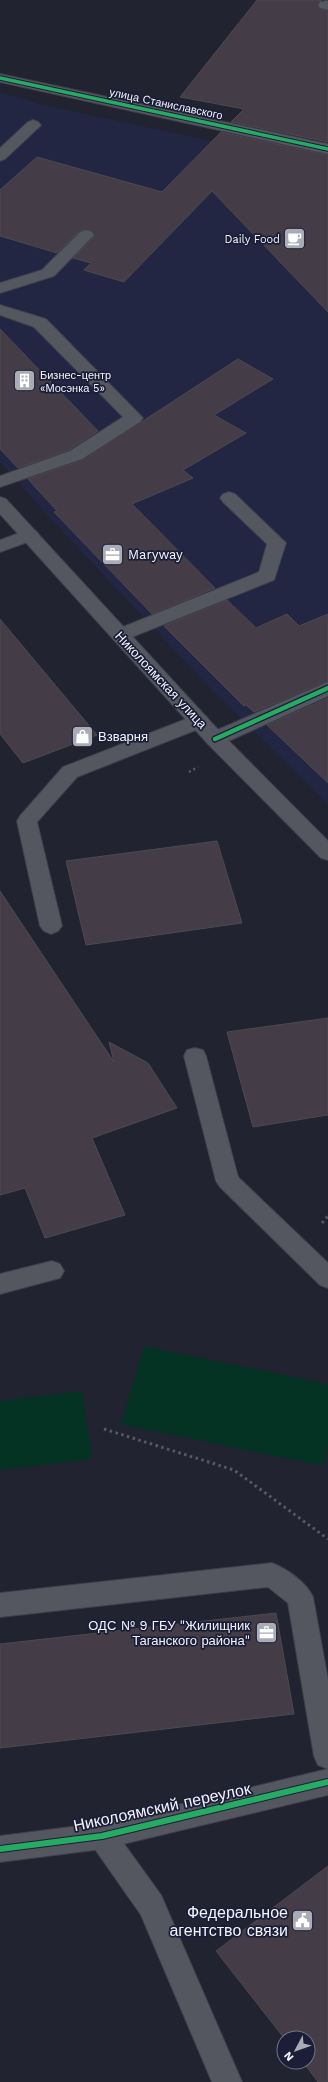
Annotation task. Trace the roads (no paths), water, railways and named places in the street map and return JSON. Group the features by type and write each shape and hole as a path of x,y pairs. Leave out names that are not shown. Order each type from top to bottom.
{"street":[{"name":"улица Станиславского","path":"0,78 328,149"},
{"path":"0,156 33,125"},
{"path":"3,284 48,273 86,235"},
{"path":"0,310 40,323 134,418 76,455 0,482"},
{"path":"120,635 267,576 277,544 229,498"},
{"name":"Николоямская улица","path":"0,503 215,738 328,853"},
{"path":"0,546 30,536"},
{"path":"215,738 328,688"},
{"path":"51,926 27,822 70,772 199,720"},
{"path":"195,1056 228,1181 328,1278"},
{"path":"0,1284 52,1271"},
{"path":"0,1605 272,1575 300,1597 328,1756"},
{"name":"Николоямский переулок","path":"0,1849 102,1836 328,1782"},
{"path":"102,1836 151,1905 227,2082"}],"place":[{"name":"Daily Food","path":"295,239"},
{"name":"Бизнес-центр «Мосэнка 5»","path":"25,381"},
{"name":"Maryway","path":"112,554"},
{"name":"Взварня","path":"82,736"},
{"name":"ОДС № 9 ГБУ \"Жилищник Таганского района\"","path":"266,1632"},
{"name":"Федеральное агентство связи","path":"303,1921"}]}
